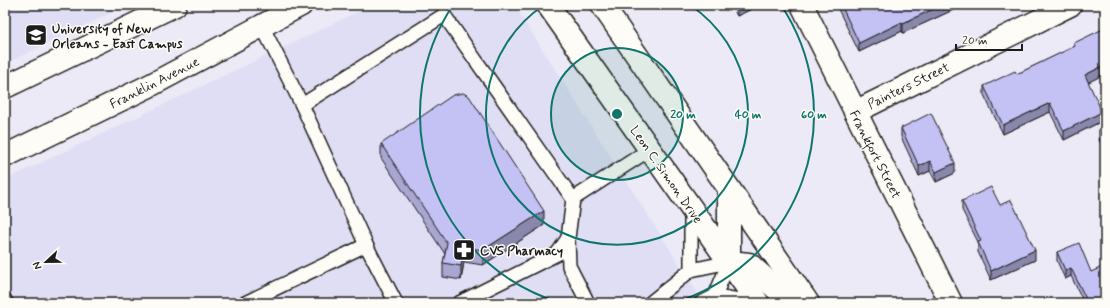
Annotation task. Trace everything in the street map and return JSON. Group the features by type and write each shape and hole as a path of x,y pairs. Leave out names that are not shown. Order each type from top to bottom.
{"street":[{"path":"5,87 176,5"},
{"name":"Franklin Avenue","path":"5,156 149,86 300,5"},
{"name":"Leon C. Simon Drive","path":"548,5 758,303"},
{"path":"602,5 808,303"},
{"name":"Frankfort Street","path":"802,5 854,112 951,303"},
{"name":"Painters Street","path":"854,112 1070,5"},
{"path":"729,189 729,262 749,264 792,303"}],"lane":[{"path":"302,105 444,15 573,199 568,238 569,266 588,303"},
{"path":"262,26 302,105 366,244 396,303"},
{"path":"573,199 649,150"},
{"path":"691,209 691,270"},
{"path":"459,303 474,300 557,254 568,238"},
{"path":"244,303 366,244"},
{"path":"650,303 691,270 729,262"},
{"path":"715,296 729,262"},
{"path":"701,303 715,296 758,303"}],"shaded area":[{"name":"University of New Orleans - East Campus","path":"5,5 127,5 5,64"},
{"path":"372,5 514,5 704,303 5,303 5,180"}],"building":[{"path":"841,5 942,5 859,43"},
{"path":"1105,28 1105,65 1085,75 1102,112 1064,131 1050,103 1003,125 984,86 1015,71 1017,74 1075,46 1074,43"},
{"name":"CVS Pharmacy","path":"463,93 469,96 544,211 483,250 464,247 461,266 443,263 447,243 381,144 453,95"},
{"path":"931,113 955,163 936,172 930,161 919,166 901,128"},
{"path":"1105,127 1105,142 1099,130"},
{"path":"991,187 1000,205 1011,200 1035,250 991,271 978,242 981,241 962,201"},
{"path":"1079,243 1091,272 1102,267 1105,272 1105,303 1088,303 1071,268 1065,270 1057,252"}],"place":[{"name":"University of New Orleans - East Campus","path":"36,35"},
{"name":"CVS Pharmacy","path":"464,250"}]}
